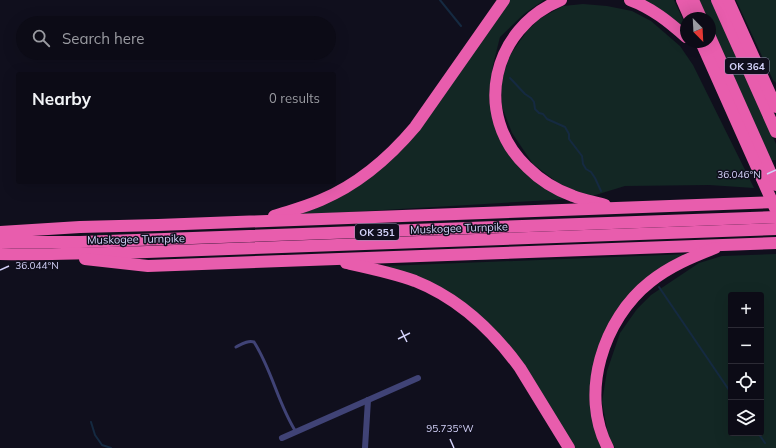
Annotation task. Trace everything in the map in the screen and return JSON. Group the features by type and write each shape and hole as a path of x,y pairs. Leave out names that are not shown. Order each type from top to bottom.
{"highway":[{"path":"259,221 310,204 332,194 355,182 384,160 400,145 415,127 504,0"},
{"path":"560,0 541,10 527,20 507,48 500,64 496,82 495,103 498,120 510,146 521,161 534,173 563,192 618,209"},
{"path":"630,0 660,16 680,31"},
{"path":"682,0 687,12"},
{"path":"693,0 698,12"},
{"name":"OK 364","path":"717,0 776,132"},
{"path":"728,0 776,107"},
{"path":"695,48 711,65"},
{"path":"704,48 756,153 776,211"},
{"name":"OK 364","path":"714,48 756,153 776,185"},
{"path":"0,232 80,227 618,209 776,202"},
{"name":"Muskogee Turnpike","path":"0,242 80,242 776,217"},
{"name":"Muskogee Turnpike","path":"0,254 147,252 776,229"},
{"path":"38,254 148,266 776,243"},
{"path":"608,448 602,435 596,409 596,389 604,348 618,319 635,296 658,276 682,262 724,245"},
{"path":"329,259 385,272 414,281 435,291 465,311 492,335 513,358 569,448"}],"street":[{"path":"282,438 418,378"},
{"path":"365,448 368,400"}],"lane":[{"path":"236,347 245,342 251,341 258,347 288,418 296,432"}],"green space":[{"path":"508,0 544,0 524,14 500,37 493,65 490,92 503,141 568,199 299,215 376,172"},
{"path":"643,0 674,0 680,13 680,28"},
{"path":"699,0 711,0 776,144 776,160 771,160 716,37 716,12 704,12"},
{"path":"736,0 776,0 776,83 773,80"},
{"path":"583,4 607,6 632,11 651,21 680,46 693,65 754,188 709,185 625,186 589,197 558,183 533,164 512,133 502,107 501,82 510,55 527,31 539,19 563,6"},
{"path":"689,254 645,282 595,367 605,448 574,448 472,312 385,266"},
{"path":"776,254 776,448 615,448 609,440 602,402 607,371 620,333 637,309 651,295 699,263 722,256"}],"waterway":[{"path":"440,0 461,26"},
{"path":"510,78 525,94 531,98 534,102 535,109 539,113 543,114 547,119 565,127 569,134 569,139 582,156 583,164 586,169 591,172 601,191"},
{"path":"659,287 728,389"},
{"path":"91,422 95,435 102,445 111,448"},
{"path":"760,436 765,443"}]}
